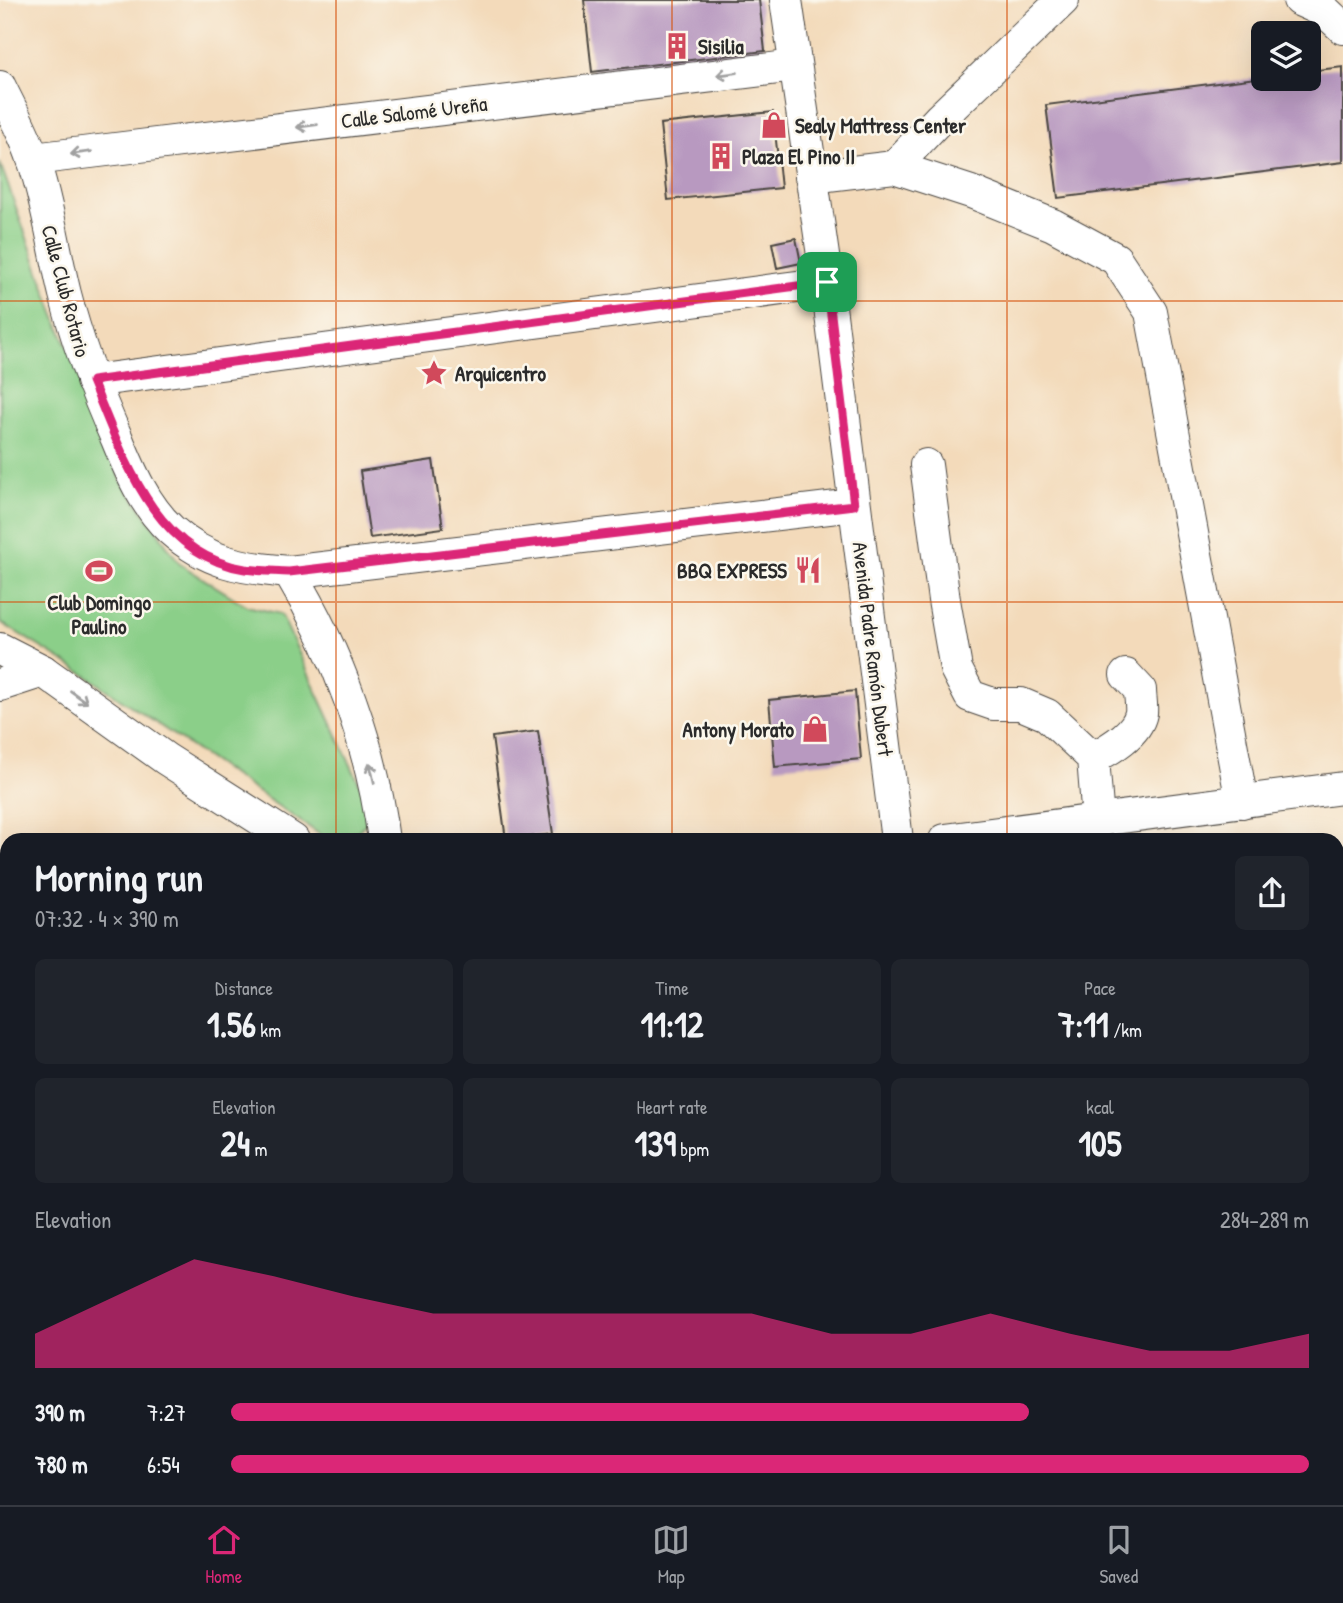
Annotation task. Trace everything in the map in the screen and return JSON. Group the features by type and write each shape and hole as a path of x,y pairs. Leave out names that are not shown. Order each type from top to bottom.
{"street":[{"name":"Avenida Padre Ramón Dubert","path":"786,0 827,282 896,833"},
{"path":"894,167 940,118 1063,0"},
{"path":"1299,0 1326,12 1343,28"},
{"name":"Calle Salomé Ureña","path":"33,159 795,66"},
{"name":"Calle Club Rotario","path":"0,87 33,159 66,296 92,381 129,468 151,508 170,529 190,545 213,557 243,568 289,572 854,505"},
{"path":"811,177 894,167 994,201 1053,225 1116,259 1152,313 1242,802"},
{"path":"92,381 827,282"},
{"path":"926,465 956,669 970,696 993,704 1021,704 1046,715 1093,758 1098,821"},
{"path":"289,572 318,624 356,718 379,802 383,833"},
{"path":"0,649 43,671 166,759 282,833"},
{"path":"0,685 43,671"},
{"path":"1093,758 1111,748 1131,731 1141,715 1140,690 1126,675"},
{"path":"1001,833 1343,788"}],"green space":[{"path":"0,163 54,313 121,480 180,564 247,606 281,614 374,815 358,831 318,833 81,672 0,622"}],"building":[{"name":"Sisilia","path":"584,0 759,0 765,51 592,72"},
{"path":"1343,67 1343,162 1058,198 1046,105 1251,79 1251,91 1321,91 1321,70"},
{"name":"Plaza El Pino II","path":"773,112 781,188 668,200 660,124"},
{"path":"796,238 801,263 777,268 772,243"},
{"path":"433,460 443,528 370,538 360,471"},
{"name":"Antony Morato","path":"855,691 861,759 775,767 769,700"},
{"path":"538,731 553,833 505,833 492,737"}],"place":[{"name":"Sisilia","path":"677,46"},
{"name":"Sealy Mattress Center","path":"774,125"},
{"name":"Plaza El Pino II","path":"721,156"},
{"name":"Arquicentro","path":"434,373"},
{"name":"BBQ EXPRESS","path":"808,570"},
{"name":"Club Domingo Paulino","path":"99,571"},
{"name":"Antony Morato","path":"815,729"}],"route":[{"path":"827,282 854,505 289,572 243,568 190,545 170,529 151,508 129,468 92,381 827,282"}]}
